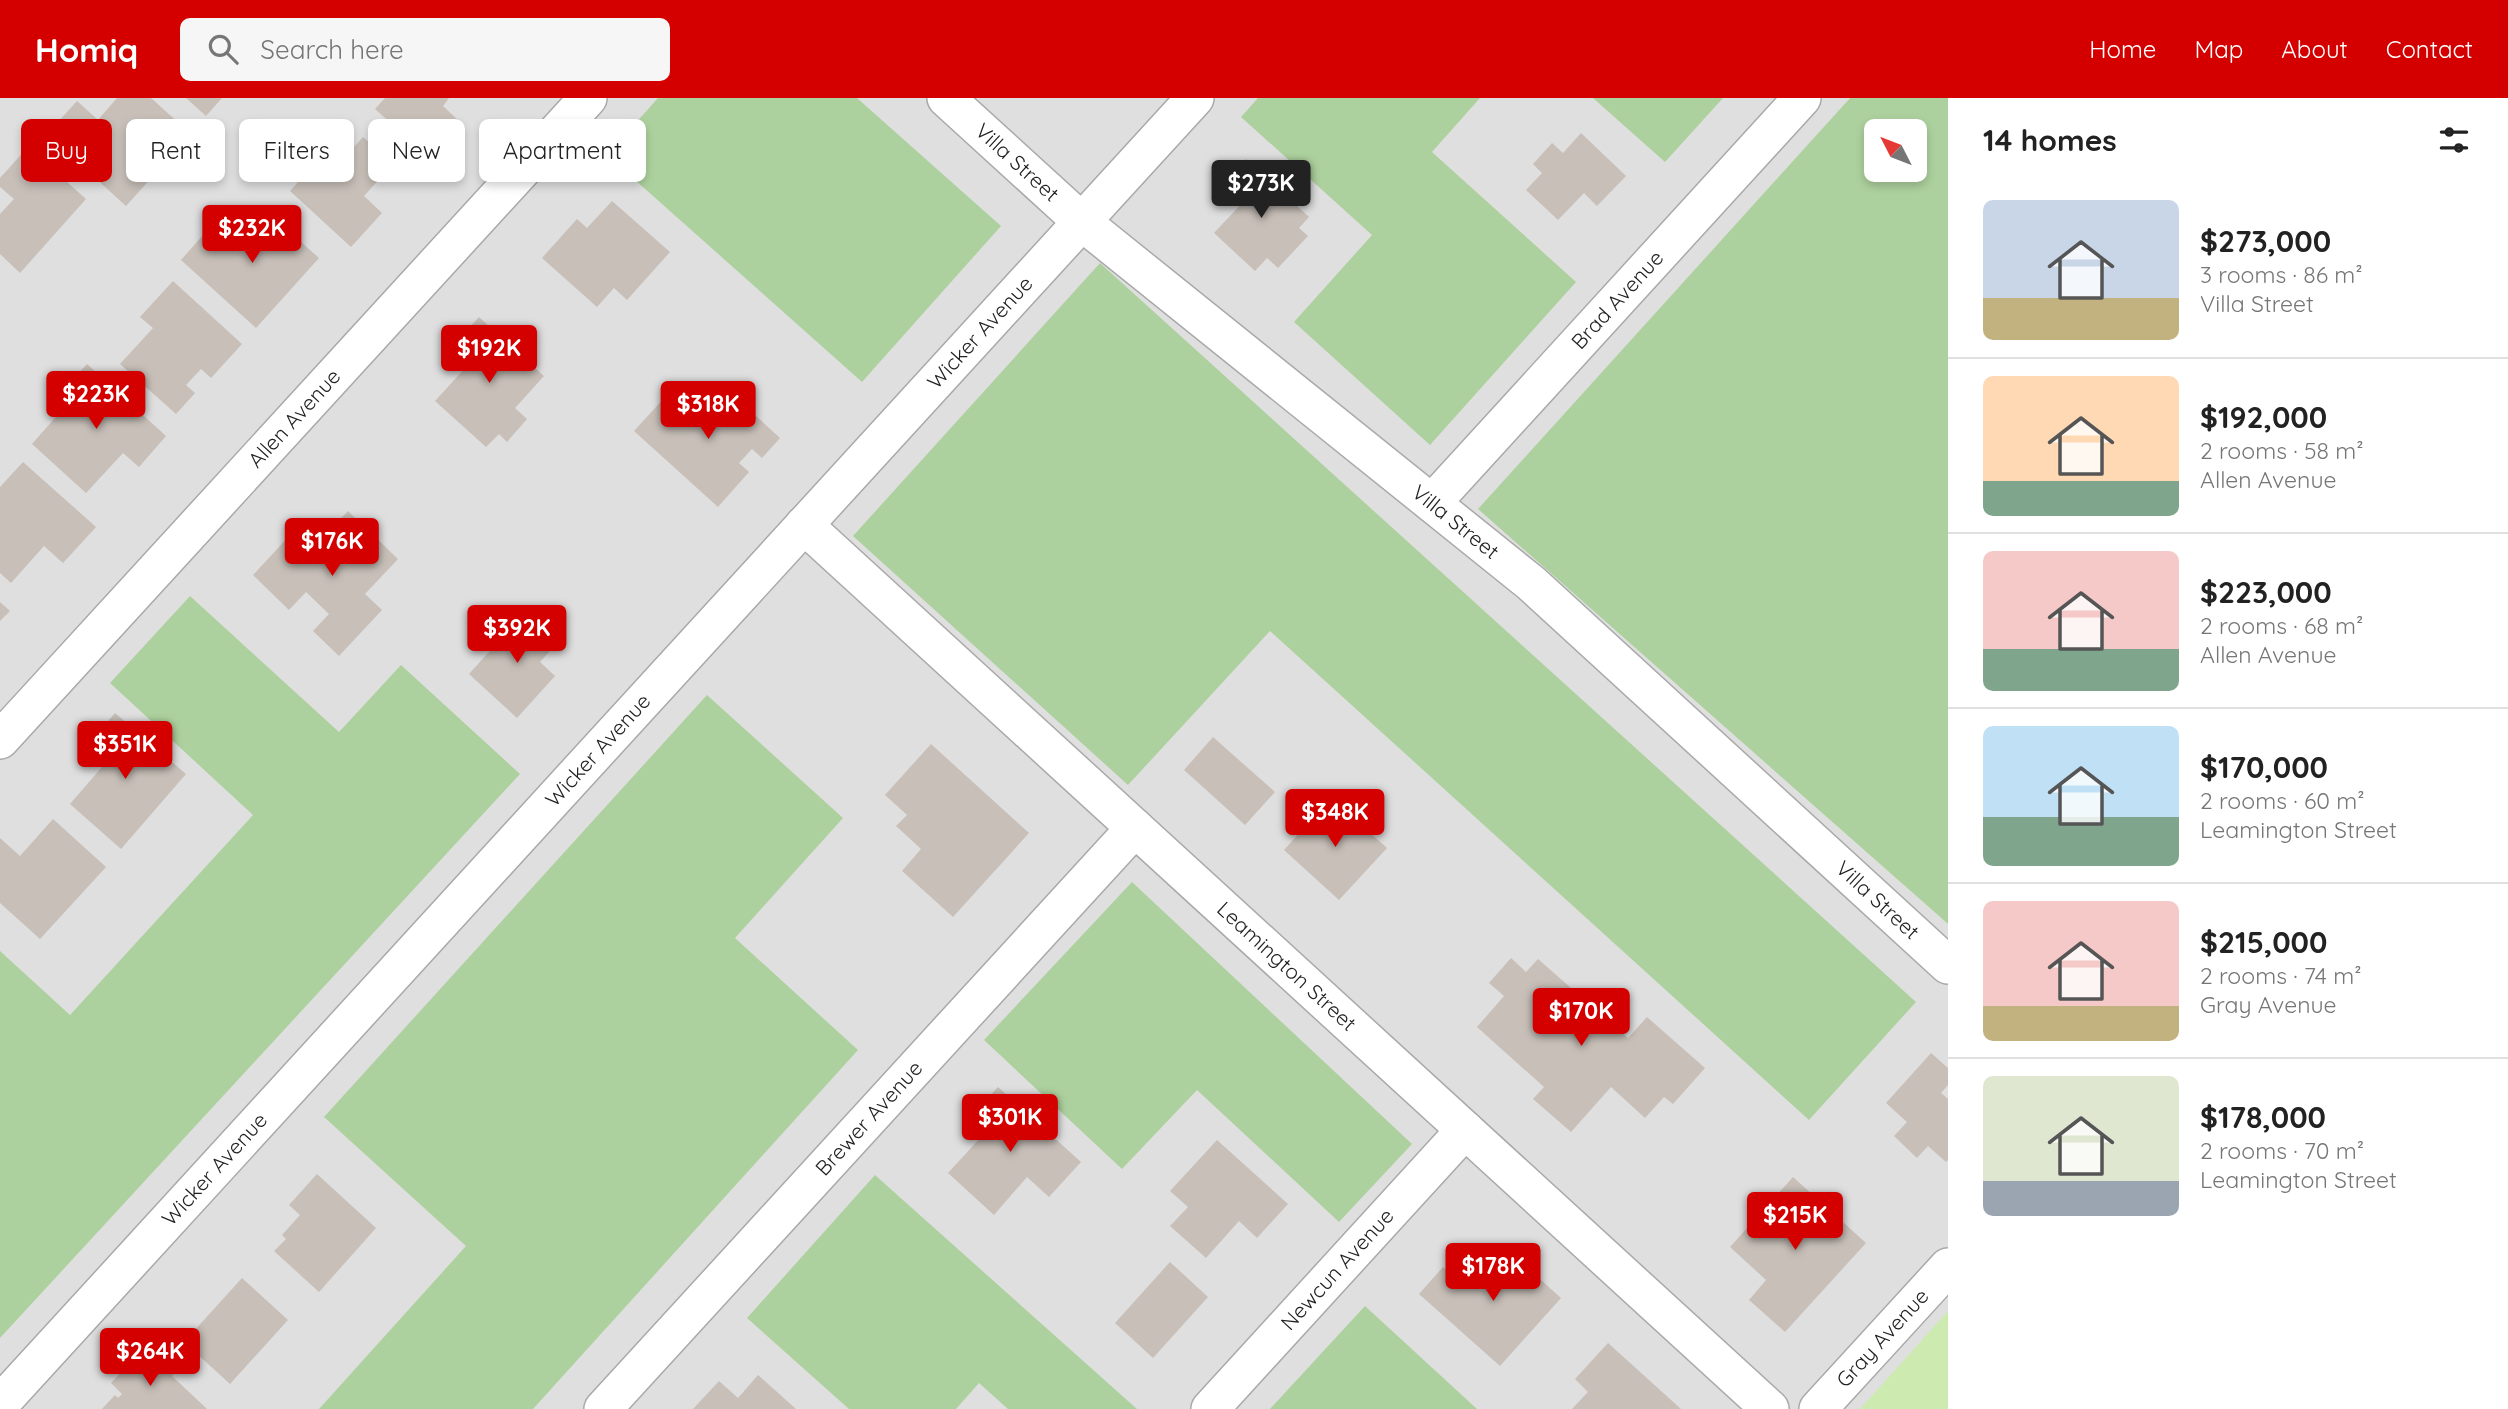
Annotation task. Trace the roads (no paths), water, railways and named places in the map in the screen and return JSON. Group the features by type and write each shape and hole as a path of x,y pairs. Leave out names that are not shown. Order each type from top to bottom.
{"street":[{"name":"Allen Avenue","path":"0,740 588,98"},
{"name":"Villa Street","path":"946,98 1082,222 1531,583 1948,965"},
{"name":"Wicker Avenue","path":"0,1404 1195,98"},
{"name":"Brad Avenue","path":"1432,503 1802,98"},
{"name":"Leamington Street","path":"804,525 1770,1409"},
{"name":"Brewer Avenue","path":"603,1409 1135,828"},
{"name":"Newcun Avenue","path":"1210,1409 1465,1130"},
{"name":"Gray Avenue","path":"1818,1409 1948,1267"}]}
